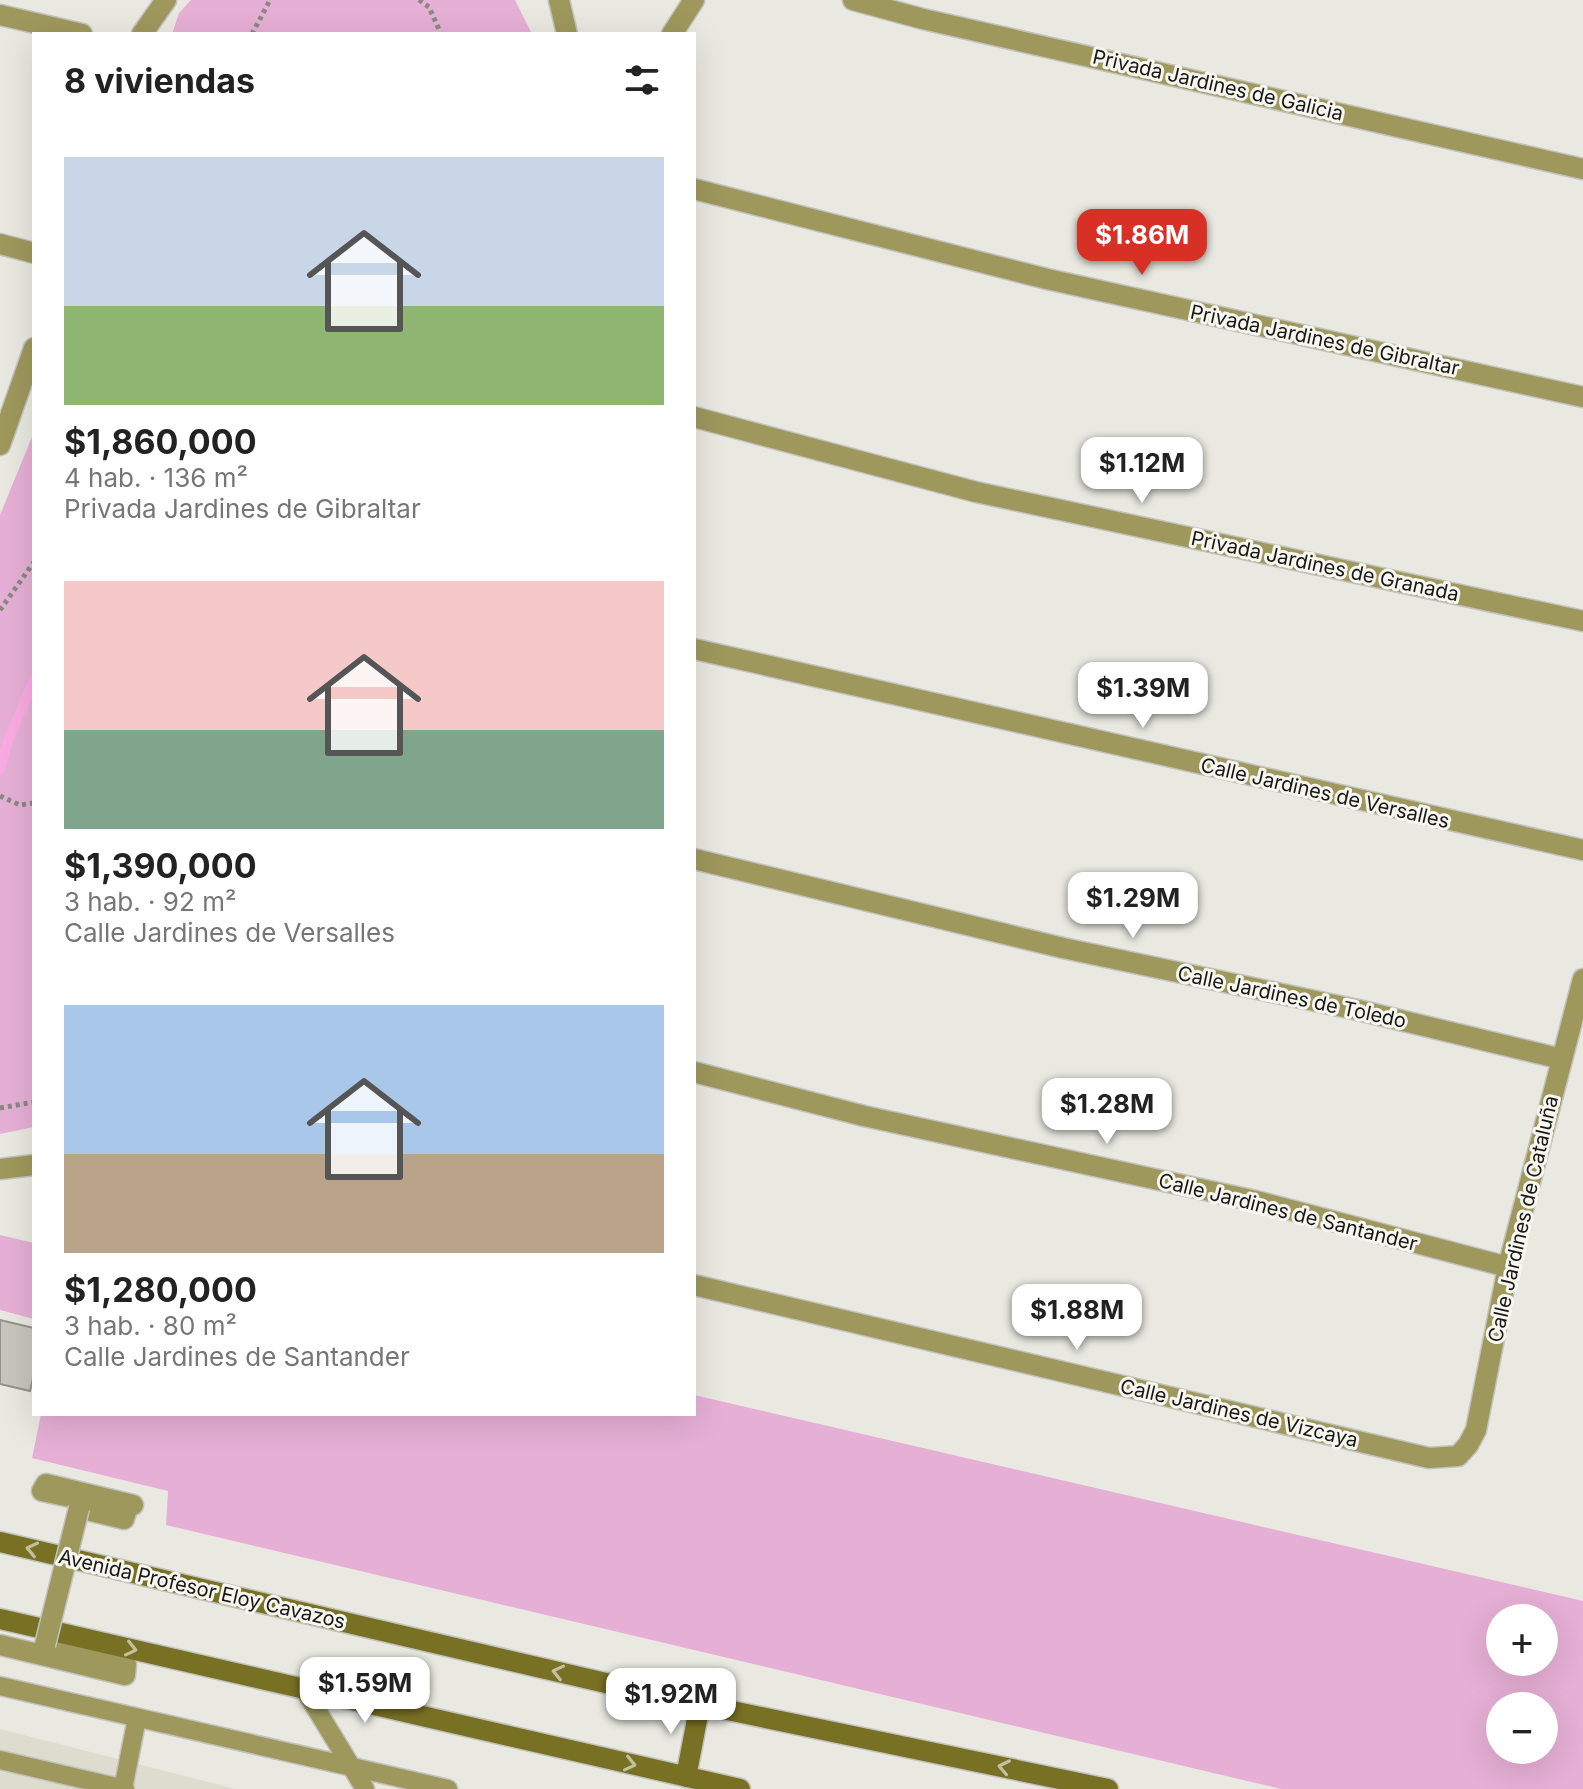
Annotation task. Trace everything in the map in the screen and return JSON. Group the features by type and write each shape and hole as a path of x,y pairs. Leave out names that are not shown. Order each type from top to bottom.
{"main road":[{"name":"Avenida Profesor Eloy Cavazos","path":"0,1542 700,1704 1108,1789"},
{"path":"0,1619 740,1789"},
{"path":"686,1777 700,1704"}],"street":[{"path":"143,32 166,0"},
{"path":"559,0 567,32"},
{"path":"673,32 694,0"},
{"name":"Privada Jardines de Galicia","path":"853,0 1583,169"},
{"path":"0,15 73,32"},
{"name":"Privada Jardines de Gibraltar","path":"696,190 1047,279 1583,397"},
{"path":"0,244 32,252"},
{"path":"0,445 32,354"},
{"name":"Privada Jardines de Granada","path":"696,418 976,492 1583,621"},
{"name":"Calle Jardines de Versalles","path":"696,649 1583,850"},
{"name":"Calle Jardines de Toledo","path":"696,859 1048,944 1358,1010 1562,1059"},
{"name":"Calle Jardines de Cataluña","path":"1458,1456 1476,1430 1508,1267 1583,979"},
{"name":"Calle Jardines de Santander","path":"696,1073 864,1116 1256,1201 1508,1267"},
{"path":"0,1169 32,1165"},
{"name":"Calle Jardines de Vizcaya","path":"696,1285 1429,1458 1458,1456"},
{"path":"0,1645 125,1675 126,1664 45,1645 79,1508 124,1519 127,1509 42,1491 46,1484 133,1505"},
{"path":"0,1638 118,1666"}],"lane":[{"path":"0,1686 448,1789"},
{"path":"304,1689 365,1789"},
{"path":"0,1760 124,1789 137,1718"}],"path":[{"path":"253,32 270,0"},
{"path":"419,0 429,7 440,32"},
{"path":"0,610 32,565"},
{"path":"0,796 20,805 32,803"},
{"path":"0,1108 32,1102"}],"shaded area":[{"path":"191,0 515,0 531,32 173,32 179,13"},
{"path":"32,437 32,1127 0,1134 0,515"},
{"path":"0,1235 32,1243 32,1318 0,1310"},
{"path":"696,1395 1583,1601 1583,1789 1281,1789 166,1525 168,1491 32,1458 41,1416 696,1416"},
{"path":"0,1729 236,1789 0,1789"}],"building":[{"path":"0,1320 32,1328 30,1391 0,1384"}],"waterway":[{"path":"0,769 8,741 32,685"}]}
